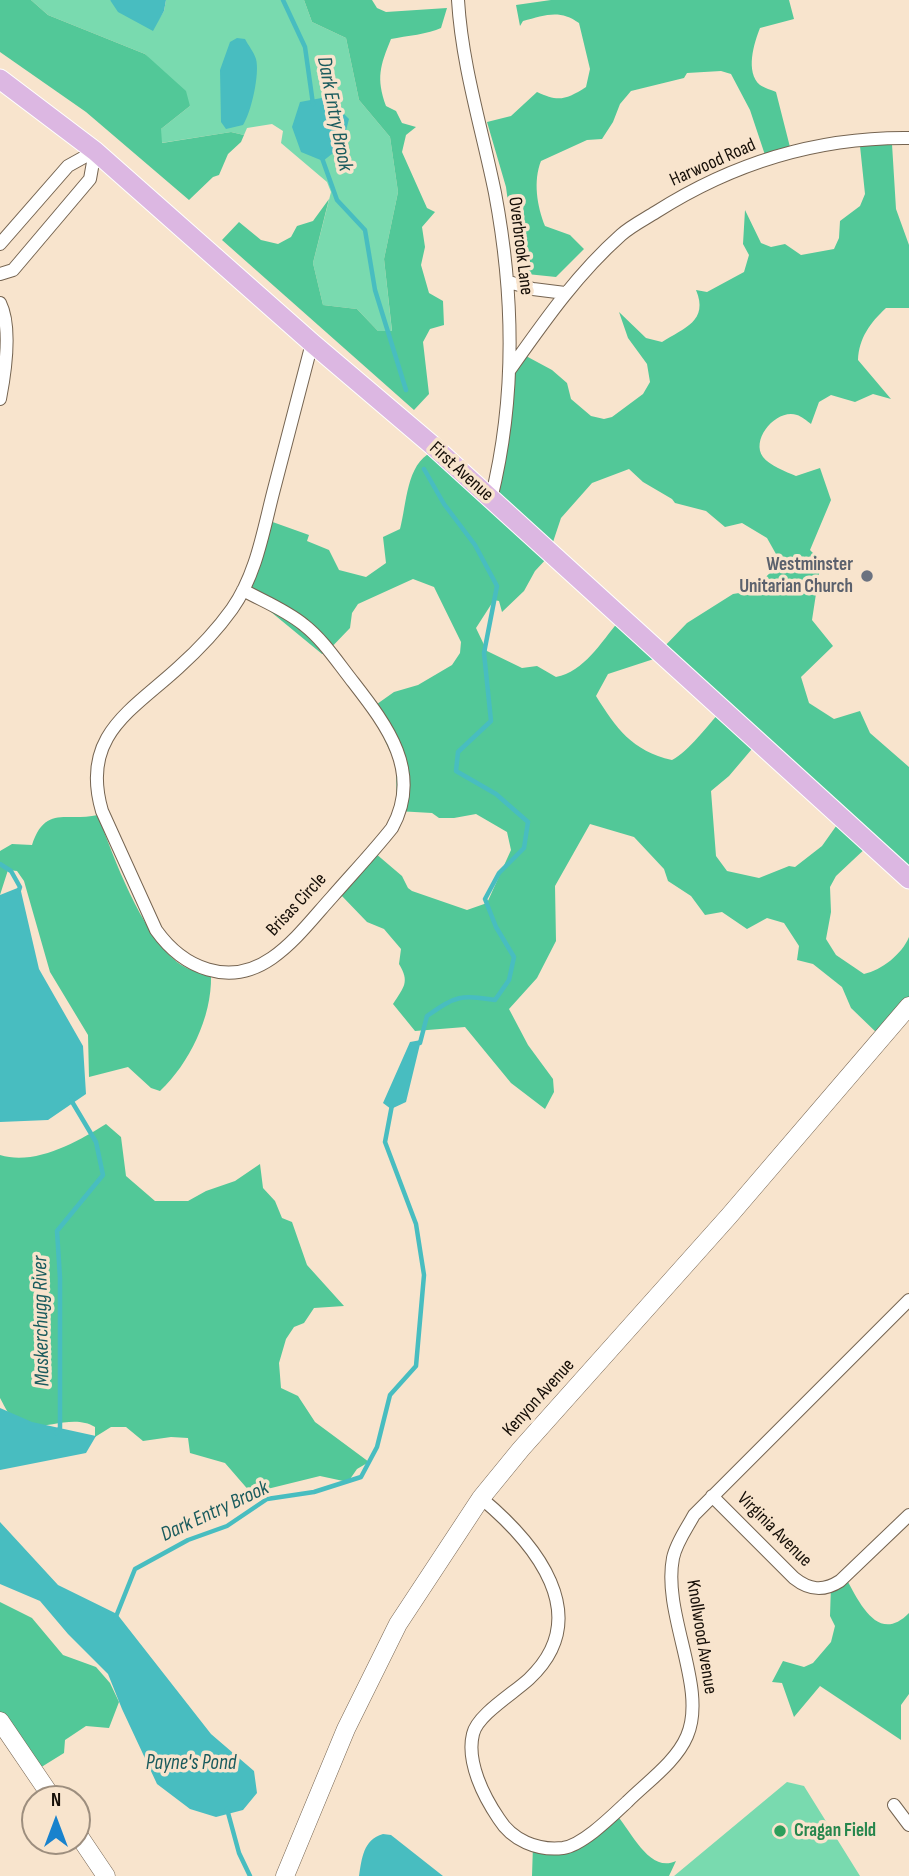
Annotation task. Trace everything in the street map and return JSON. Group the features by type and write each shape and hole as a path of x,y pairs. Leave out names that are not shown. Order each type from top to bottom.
{"main road":[{"name":"First Avenue","path":"0,79 95,151 432,445 909,879"}],"street":[{"name":"Overbrook Lane","path":"458,0 466,65 494,193 509,282 507,412 502,457 491,499"},
{"name":"Harwood Road","path":"508,372 565,293 622,234 676,199 737,169 798,150 867,138 909,138"},
{"path":"0,244 68,166 95,151"},
{"path":"0,274 13,270 90,179 95,151"},
{"path":"509,282 533,289 565,293"},
{"path":"0,303 5,314 0,400"},
{"name":"Brisas Circle","path":"243,590 307,627 336,660 391,735 398,751 404,783 399,815 392,828 297,937 261,965 242,971 220,972 186,961 169,947 156,930 102,811 98,798 97,772 103,748 114,725 194,652 222,622 243,590 257,554 312,343"},
{"name":"Kenyon Avenue","path":"285,1876 346,1730 398,1624 481,1498 517,1453 751,1190 909,1006"},
{"name":"Knollwood Avenue","path":"481,1498 529,1543 548,1577 559,1613 559,1632 552,1648 530,1678 475,1728 472,1735 474,1762 490,1805 503,1825 522,1841 536,1846 558,1848 574,1844 608,1819 659,1772 688,1735 692,1693 673,1606 673,1556 694,1515 909,1300"},
{"name":"Virginia Avenue","path":"712,1496 794,1578 809,1588 824,1588 840,1581 909,1515"},
{"path":"0,1721 43,1785"},
{"path":"894,1805 909,1825"},
{"path":"91,1854 106,1876"}],"green space":[{"path":"0,0 31,0 48,15 145,54 186,91 190,106 161,129 162,143 231,132 244,135 241,142 228,154 219,175 213,177 189,200 86,112 0,52"},
{"path":"31,0 110,0 154,27 164,11 166,0 304,0 312,22 346,38 359,100 390,137 398,192 384,259 392,332 378,331 357,309 323,305 313,263 331,192 327,182 281,143 283,131 272,124 247,128 244,135 231,132 161,143 161,129 190,106 145,54 48,15"},
{"path":"304,0 372,0 377,8 386,12 447,8 441,28 391,39 380,80 386,106 396,111 402,123 416,127 406,135 402,152 427,208 435,212 422,227 425,247 421,265 429,293 443,301 444,325 430,329 423,342 429,394 414,410 222,240 239,222 261,240 278,244 291,237 297,226 313,221 329,199 313,263 323,305 357,309 378,331 392,331 384,259 398,192 390,137 359,100 346,38 312,22"},
{"path":"551,0 789,0 794,19 760,28 753,49 752,65 755,79 760,85 776,92 792,155 768,164 750,110 731,74 721,71 687,73 684,78 631,91 620,104 602,139 587,140 541,161 537,193 545,226 570,235 584,249 556,277 527,274 514,248 506,187 487,122 511,116 537,92 562,98 586,87 590,69 579,23 565,16 552,15 523,21 520,26 516,5"},
{"path":"892,144 896,209 909,245 909,308 886,308 875,319 866,331 858,360 891,399 873,394 855,402 831,395 819,402 811,424 799,416 789,414 774,420 763,434 760,450 769,463 796,476 820,468 831,500 810,550 821,561 812,620 833,646 801,677 809,703 834,719 860,711 870,733 909,767 909,878 869,845 836,876 830,887 831,912 826,939 836,955 864,974 891,960 909,937 909,1004 879,1035 851,1008 842,987 813,964 797,960 799,946 784,923 767,918 747,929 722,912 705,915 691,896 668,881 664,869 634,837 590,824 555,886 556,941 537,978 509,1009 528,1045 553,1079 554,1092 545,1109 511,1083 465,1027 415,1031 393,1004 405,980 399,964 401,949 384,929 367,922 341,895 375,853 402,876 412,891 467,910 487,903 511,850 507,832 476,814 439,818 432,813 397,811 396,764 370,709 394,692 418,685 452,665 460,653 461,642 434,587 413,579 358,604 352,613 350,628 322,654 248,593 267,520 309,535 307,541 329,550 339,570 366,577 386,563 383,537 400,529 412,475 423,458 432,452 490,497 507,356 526,356 552,370 567,383 571,399 591,416 604,419 612,417 643,394 650,382 647,364 628,338 619,312 646,338 662,342 686,328 697,316 699,309 696,290 707,292 744,272 749,255 743,244 745,210 761,243 771,247 785,244 801,255 834,249 839,238 840,221 860,206 865,194 860,146","holes":["629,469 643,482 675,503 706,511 725,527 742,523 767,538 776,554 771,572 751,591 733,594 687,623 661,650 619,621 583,663 556,677 537,666 522,668 487,651 476,628 494,600 499,601 502,612 524,591 535,571 548,557 561,518 592,483","663,656 721,711 678,756 672,760 658,756 626,737 596,696 608,674","757,743 839,822 822,846 795,867 789,866 759,878 727,871 716,856 711,791 729,776"]},
{"path":"98,815 130,894 152,933 177,962 211,976 208,1007 197,1039 171,1080 160,1091 151,1088 128,1067 89,1077 88,1035 50,972 24,881 17,871 8,870 0,895 0,851 12,844 32,845 43,824 50,820"},
{"path":"106,1124 121,1137 126,1176 155,1201 188,1201 206,1191 235,1181 260,1164 263,1188 275,1201 282,1218 292,1222 307,1265 344,1306 314,1308 304,1323 294,1327 286,1339 279,1363 281,1388 298,1396 315,1422 369,1462 357,1469 348,1482 320,1476 251,1493 225,1463 190,1453 188,1438 171,1437 143,1441 126,1427 111,1427 95,1437 95,1427 86,1423 67,1422 29,1427 17,1423 9,1413 0,1398 0,1155 13,1158 41,1155 69,1145"},
{"path":"847,1580 864,1609 880,1623 898,1621 909,1613 909,1694 901,1705 901,1740 820,1686 794,1717 782,1683 772,1682 783,1661 804,1667 813,1663 831,1642 835,1626 830,1616 831,1585"},
{"path":"0,1602 32,1618 63,1655 96,1667 110,1683 119,1702 109,1728 86,1726 65,1740 64,1753 35,1771 0,1726"},
{"name":"Cragan Field","path":"787,1782 804,1786 860,1876 674,1876"},
{"path":"615,1813 649,1856 666,1863 676,1861 669,1876 532,1876 533,1845 569,1844"}],"water":[{"path":"110,0 166,0 164,11 153,31 118,12"},
{"path":"237,38 245,39 255,56 256,83 243,125 226,129 221,122 220,70 230,42"},
{"path":"327,97 349,119 342,146 323,161 301,152 292,127 300,102"},
{"path":"20,887 39,969 83,1046 86,1094 48,1120 0,1122 0,895"},
{"path":"421,1040 406,1102 391,1109 383,1103 410,1042"},
{"path":"0,1408 32,1422 96,1436 86,1453 0,1470"},
{"name":"Payne's Pond","path":"0,1522 58,1585 117,1614 211,1734 254,1771 257,1793 243,1810 216,1817 190,1809 157,1784 108,1674 40,1601 0,1584"},
{"path":"383,1834 391,1835 443,1876 359,1876 367,1845"}],"waterway":[{"name":"Dark Entry Brook","path":"283,0 305,47 313,104"},
{"name":"Dark Entry Brook","path":"322,158 337,200 365,230 375,290 406,390"},
{"name":"Dark Entry Brook","path":"420,1043 427,1016 459,998 495,1000 509,980 514,957 496,927 485,899 499,873 524,848 528,822 496,794 456,771 458,752 491,721 484,653 497,586 475,545 444,504 424,469"},
{"name":"Maskerchugg River","path":"0,864 11,871 20,887 18,893"},
{"name":"Maskerchugg River","path":"56,1433 60,1428 60,1278 57,1231 103,1175 96,1142 71,1100"},
{"name":"Dark Entry Brook","path":"115,1619 135,1569 188,1540 227,1526 267,1499 314,1492 361,1477 377,1447 390,1395 416,1366 424,1275 416,1224 385,1142 392,1105"},
{"name":"Maskerchugg River","path":"227,1809 239,1853 250,1876"}],"place":[{"name":"Westminster Unitarian Church","path":"867,576"},
{"name":"Cragan Field","path":"780,1831"}]}
